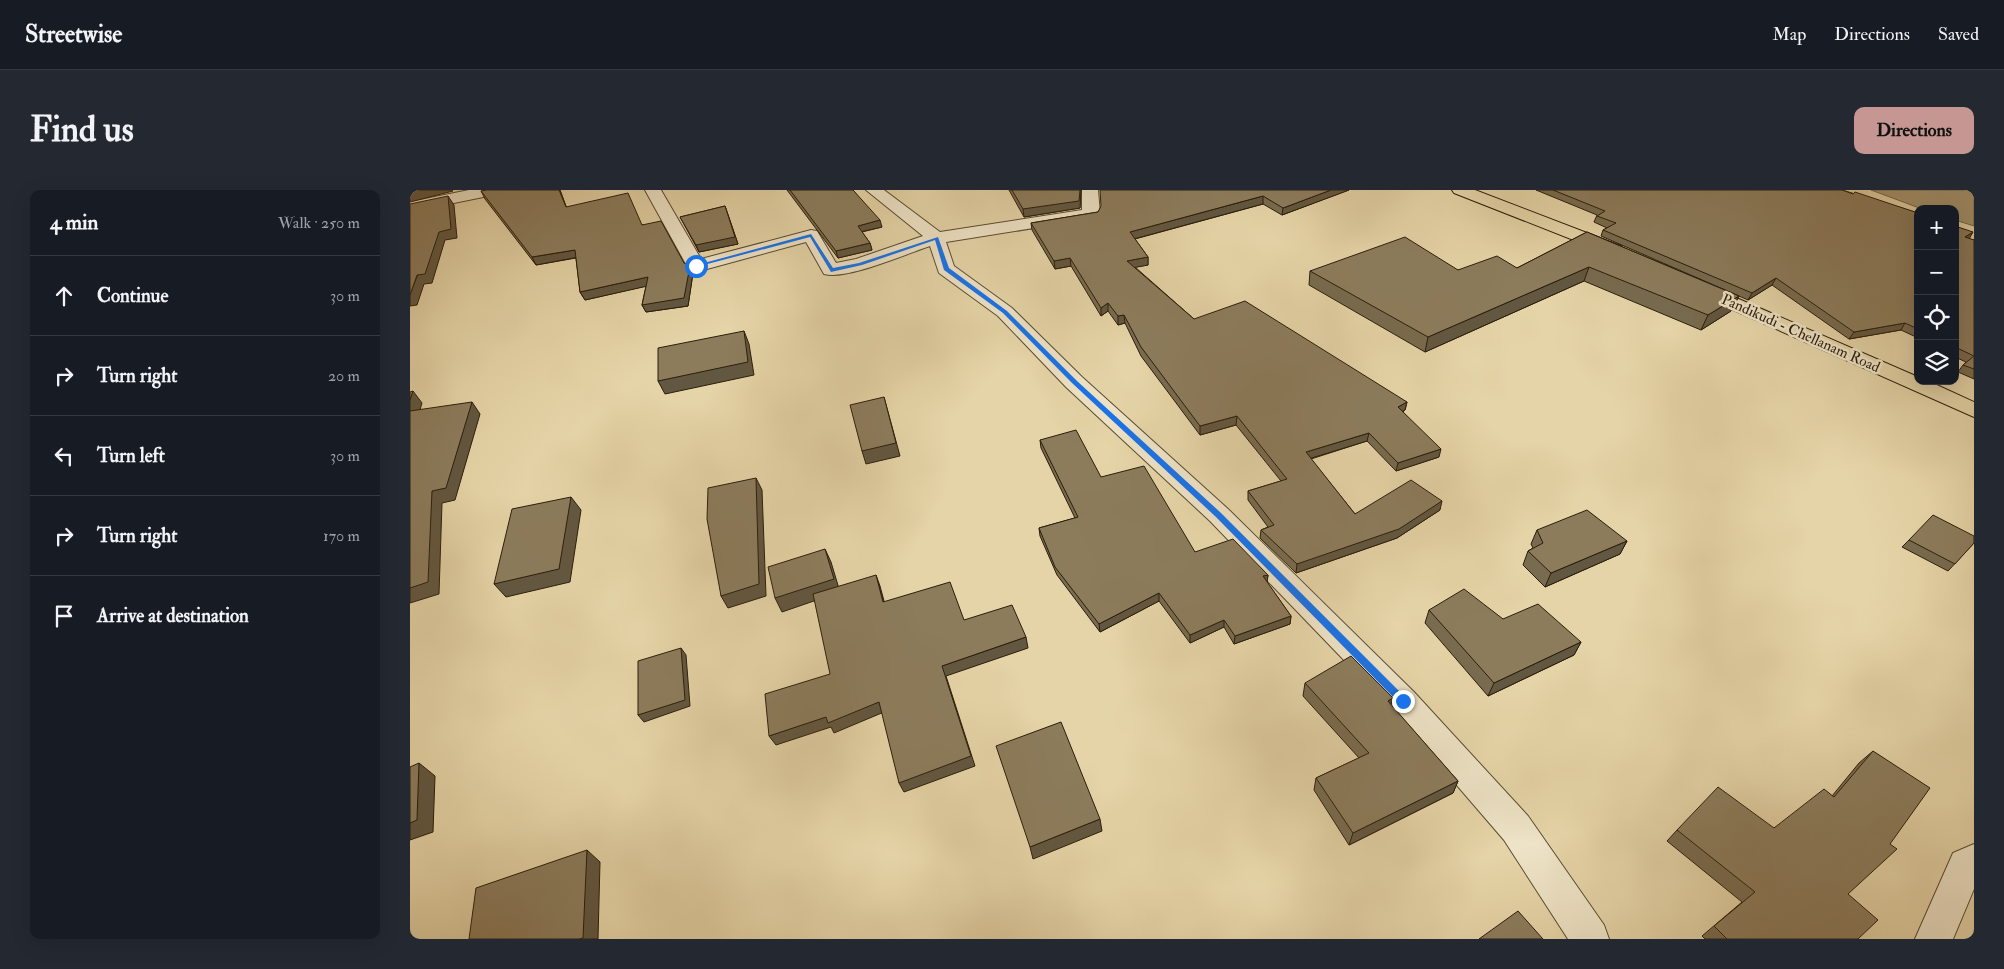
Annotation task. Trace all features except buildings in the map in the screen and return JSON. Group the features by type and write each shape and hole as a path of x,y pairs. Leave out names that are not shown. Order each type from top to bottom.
{"main road":[{"path":"1460,190 1633,258"},
{"name":"Pandikudi - Chellanam Road","path":"1688,282 1974,410"}],"street":[{"path":"410,207 493,190"},
{"path":"653,190 696,266 811,235 831,270 860,264 936,238 1091,214 1090,190"},
{"path":"874,190 936,238 946,269 1005,312 1081,388 1219,515 1403,701 1516,828 1590,939"},
{"path":"1934,939 1966,865 1974,862"}],"shaded area":[{"path":"1871,190 1974,190 1974,226 1959,221 1959,205 1914,206"}],"route":[{"path":"696,266 811,235 831,270 860,264 936,238 946,269 1005,312 1074,382 1219,515 1403,701"}]}
